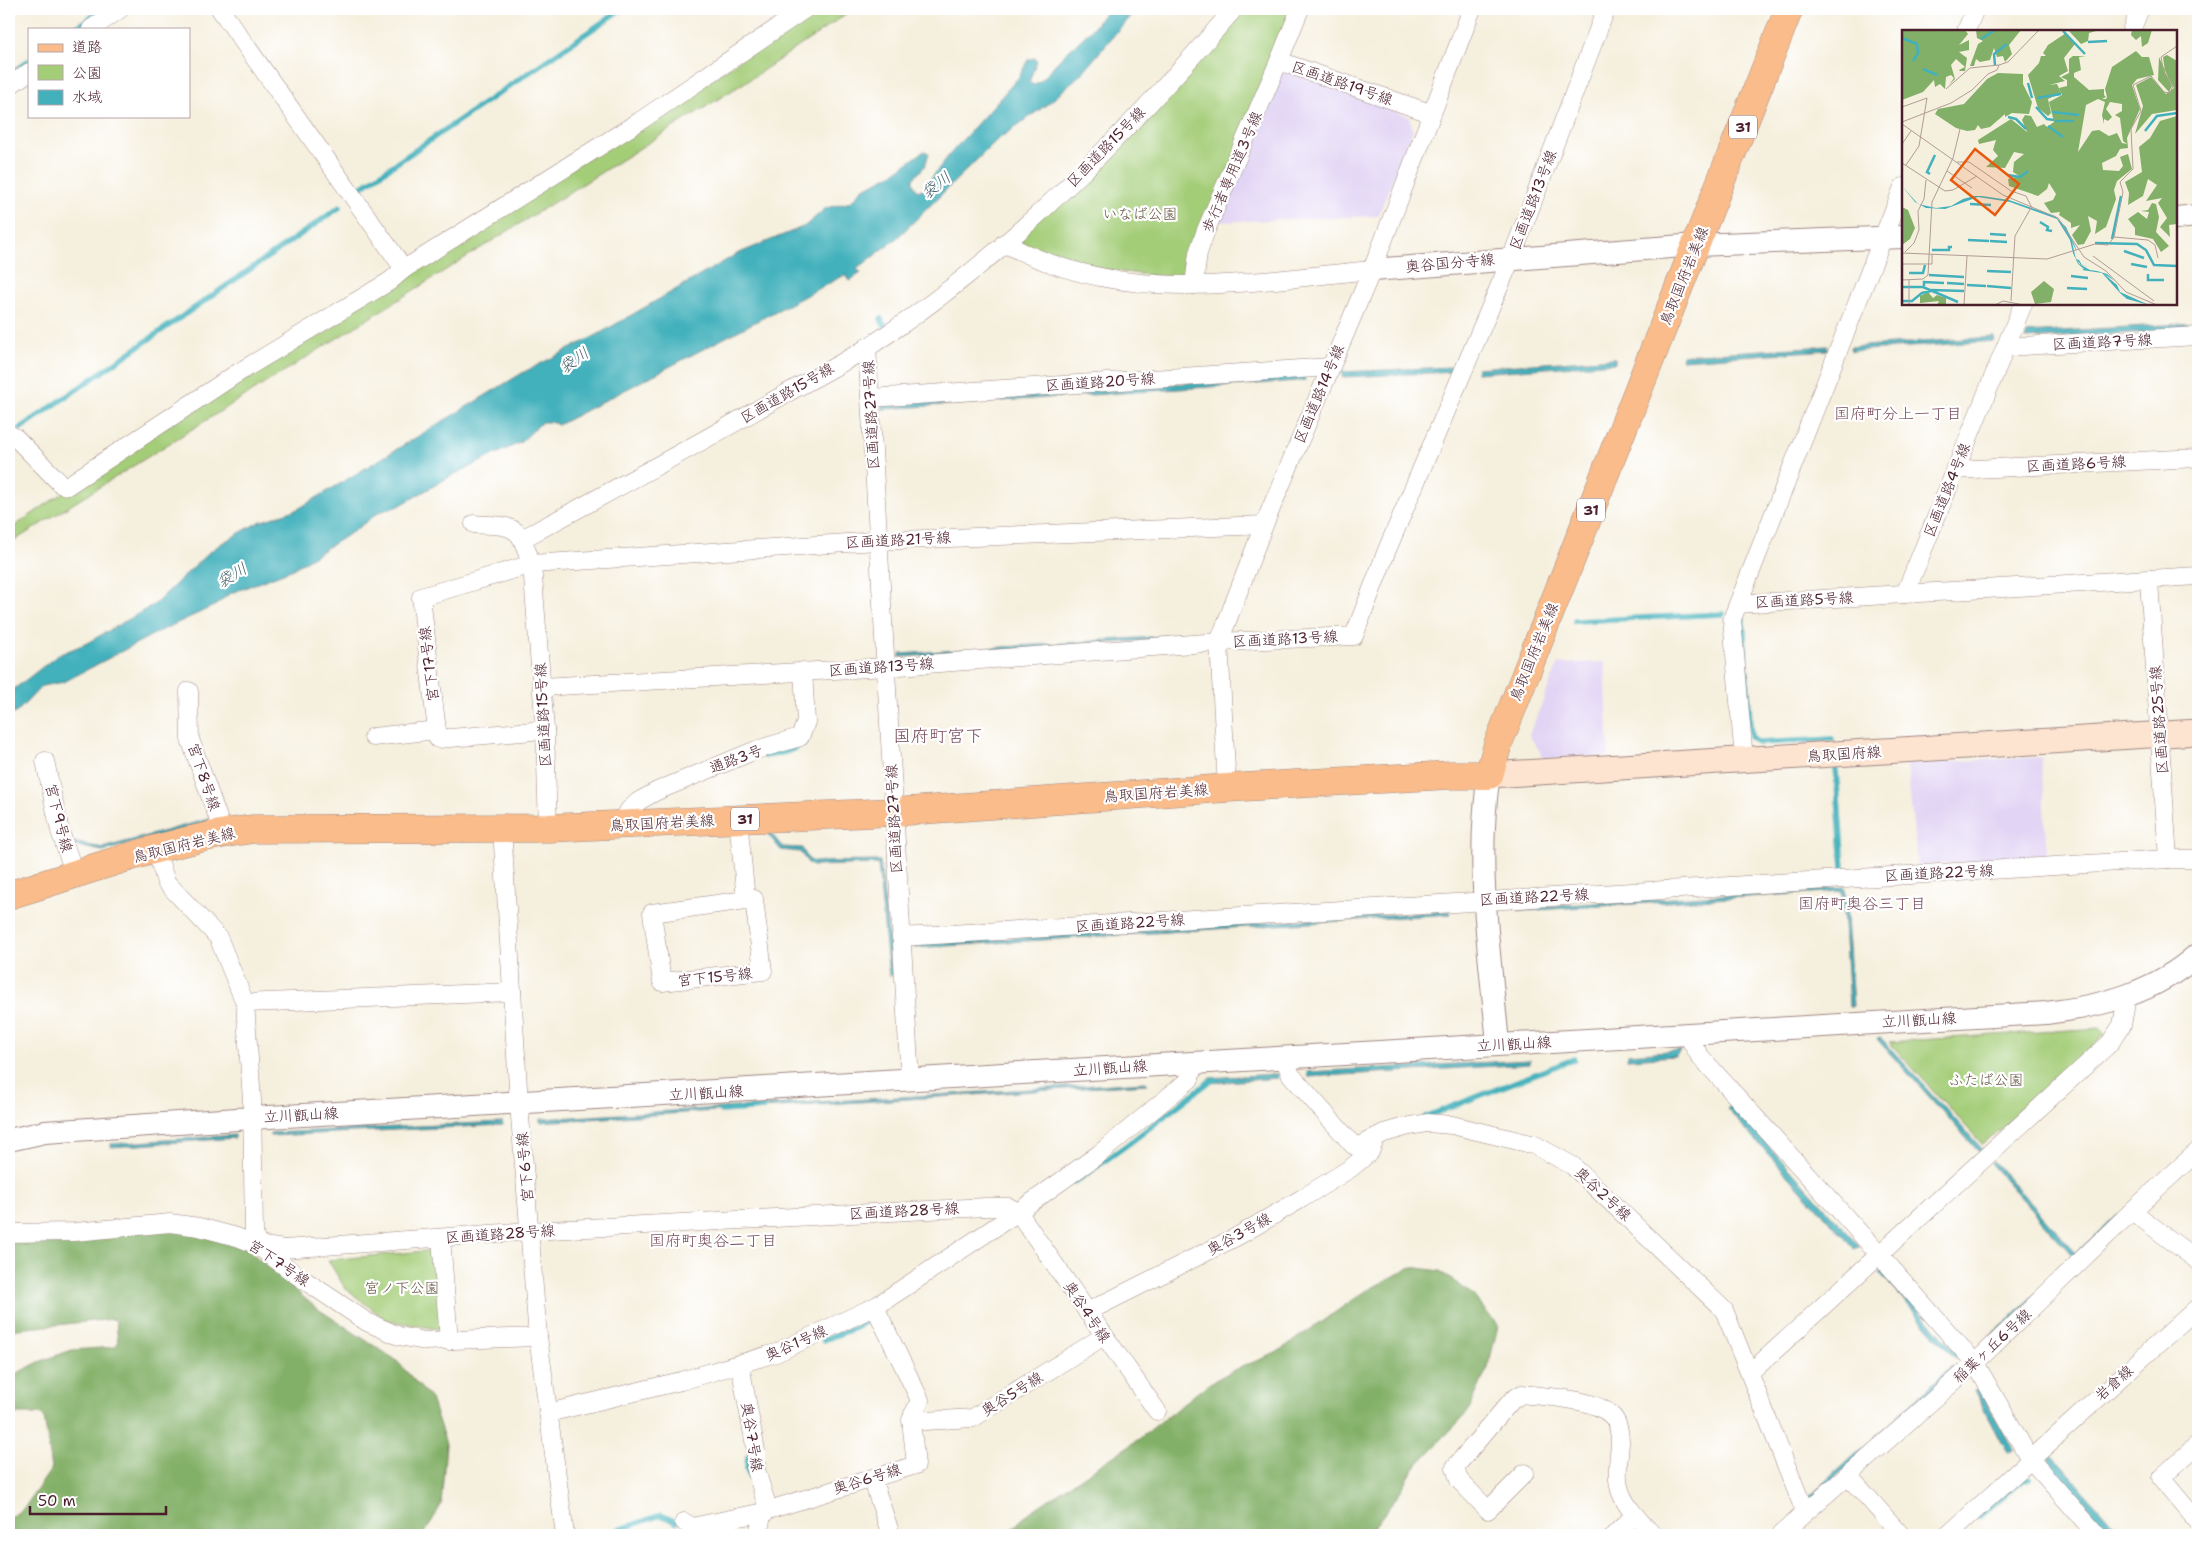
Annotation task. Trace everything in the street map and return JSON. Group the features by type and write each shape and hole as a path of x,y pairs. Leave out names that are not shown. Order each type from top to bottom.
{"main road":[{"name":"鳥取国府岩美線","path":"9,894 223,832 253,829 548,828 894,812 1450,774 1489,775 1498,744 1789,9"},
{"name":"鳥取国府線","path":"1489,775 2198,732"}],"street":[{"path":"92,28 120,9"},
{"path":"220,9 404,269"},
{"path":"9,434 67,486 236,374 390,281 404,269 640,121 805,9"},
{"name":"区画道路15号線","path":"548,828 545,730 532,564 522,538 652,470 867,347 953,286 1060,196 1194,55 1234,9"},
{"name":"区画道路19号線","path":"1300,9 1279,61 1430,113"},
{"name":"区画道路14号線","path":"1227,788 1219,642 1264,525 1372,270 1430,113 1472,9"},
{"name":"区画道路13号線","path":"542,687 886,667 1219,642 1354,636 1387,550 1511,258 1606,9"},
{"path":"1966,30 1975,9"},
{"path":"2131,30 2140,9"},
{"name":"歩行者専用道3号線","path":"1194,285 1198,253 1206,230 1279,61"},
{"path":"9,86 28,73"},
{"name":"区画道路5号線","path":"1902,192 1893,238 1738,604 2149,581 2198,576"},
{"path":"2177,218 2198,216"},
{"name":"奥谷国分寺線","path":"1004,243 1034,259 1095,278 1158,286 1194,285 1511,258 1696,245 1893,238"},
{"name":"区画道路4号線","path":"1905,594 2023,305"},
{"name":"区画道路7号線","path":"2006,347 2198,336"},
{"name":"区画道路27号線","path":"867,347 910,1081"},
{"name":"区画道路20号線","path":"870,398 1330,367"},
{"name":"区画道路6号線","path":"1954,470 2198,458"},
{"path":"474,524 506,526 518,530 522,538"},
{"name":"区画道路21号線","path":"532,564 877,540 1264,525"},
{"name":"宮下17号線","path":"437,730 421,597 532,564"},
{"name":"区画道路25号線","path":"2149,581 2168,859"},
{"path":"1738,604 1732,619 1744,760"},
{"name":"通路3号","path":"621,824 629,810 639,801 657,792 756,750 800,737 806,722 803,672"},
{"name":"宮下8号線","path":"189,691 190,738 223,832"},
{"path":"373,737 437,730 438,739 545,730"},
{"name":"宮下9号線","path":"45,761 60,831 75,875"},
{"path":"1489,775 1484,808 1484,900 1498,1044"},
{"name":"宮下15号線","path":"738,819 746,900"},
{"name":"宮下6号線","path":"502,828 519,1104 538,1337 565,1535"},
{"path":"156,850 166,882 218,937 245,1003 252,1118 254,1233 257,1245"},
{"name":"区画道路22号線","path":"901,937 1484,900 2168,859 2198,859"},
{"name":"宮下15号線","path":"754,899 763,971 662,982 652,913 746,900 754,899"},
{"name":"立川甑山線","path":"9,1140 45,1132 252,1118 519,1104 1194,1062 2046,1013 2084,1008 2126,997 2170,975 2198,954"},
{"path":"245,1003 512,992"},
{"path":"1750,1373 1878,1253 2110,1043 2122,1025 2126,997"},
{"path":"1687,1034 1699,1055 1878,1253 1974,1363 2030,1459 2097,1535"},
{"name":"奥谷2号線","path":"1284,1058 1291,1075 1352,1145 1357,1147 1376,1137 1405,1127 1427,1123 1443,1125 1515,1139 1553,1153 1573,1166 1598,1187 1724,1310 1805,1512"},
{"path":"1018,1212 1099,1154 1190,1079 1194,1062"},
{"name":"奥谷3号線","path":"1087,1312 1238,1236 1301,1199 1351,1168 1370,1152 1376,1137"},
{"name":"稲葉ヶ丘6号線","path":"1780,1535 1974,1363 2198,1150"},
{"name":"区画道路28号線","path":"257,1245 284,1249 530,1231 986,1207 1009,1207 1018,1212"},
{"path":"2132,1211 2198,1261"},
{"name":"奥谷1号線","path":"548,1413 740,1365 776,1353 875,1307 1018,1212"},
{"name":"奥谷4号線","path":"1018,1212 1157,1411"},
{"name":"宮下7号線","path":"9,1233 75,1232 170,1223 228,1234 257,1245 295,1274 367,1322 399,1336 425,1341 538,1337"},
{"path":"441,1238 449,1341"},
{"name":"奥谷6号線","path":"684,1522 692,1527 768,1509 916,1465 911,1431 913,1414 920,1400 875,1307"},
{"name":"岩倉線","path":"1951,1534 2030,1459 2198,1307"},
{"name":"奥谷5号線","path":"913,1414 925,1421 973,1418 1104,1336"},
{"name":"奥谷7号線","path":"740,1365 756,1451 756,1470 768,1509"},
{"path":"1525,1473 1488,1510 1459,1480 1455,1467 1512,1400 1522,1394 1595,1406 1611,1414 1618,1424 1620,1434 1618,1470 1620,1492 1653,1535"},
{"path":"2198,1444 2161,1478 2198,1522"},
{"path":"1848,1475 1901,1535"},
{"path":"872,1478 892,1535"},
{"path":"758,1535 762,1516 768,1509"},
{"path":"1614,1535 1635,1514"}],"shaded area":[{"path":"1279,68 1409,116 1413,130 1378,216 1216,222"},
{"path":"1605,662 1609,756 1545,759 1529,735 1558,664"},
{"path":"2041,757 2047,858 1917,865 1907,764"}],"green space":[{"path":"815,9 854,9 755,76 9,544 9,530 67,490 718,75"},
{"name":"いなば公園","path":"1242,9 1292,9 1190,280 1065,265 1023,243 1020,235"},
{"name":"ふたば公園","path":"2100,1028 2105,1035 1983,1145 1889,1042"},
{"path":"178,1229 238,1241 315,1307 396,1360 431,1399 446,1444 441,1505 424,1535 9,1535 9,1519 25,1507 52,1468 44,1417 39,1414 10,1414 9,1377 41,1361 72,1350 115,1347 118,1343 116,1321 113,1319 9,1330 9,1237"},
{"name":"宮ノ下公園","path":"435,1250 442,1330 386,1320 345,1288 328,1260"},
{"path":"1411,1267 1440,1271 1472,1294 1498,1326 1488,1367 1468,1412 1414,1468 1399,1494 1368,1535 1005,1535 1030,1512 1139,1439 1208,1384 1234,1370 1276,1353 1366,1291"}],"water":[{"name":"袋川","path":"1108,9 1136,9 1083,72 1049,103 997,140 896,239 857,269 861,273 849,281 845,275 558,425 552,422 542,422 521,442 451,476 399,506 379,512 354,531 291,570 229,594 216,605 156,633 64,682 42,686 17,712 9,716 9,693 58,655 87,643 155,604 208,553 222,543 259,522 298,509 524,372 597,335 737,254 805,226 826,208 851,202 862,189 894,173 924,151 929,153 925,166 913,179 917,191 923,189 950,154 1019,77 1028,60 1034,58 1037,60 1029,82 1033,85 1045,77"},
{"path":"2198,323 2198,329 2025,339 2027,333"},
{"path":"1994,337 1994,341 1851,351 1850,347"},
{"path":"1828,346 1827,350 1682,360 1683,355"},
{"path":"1615,358 1615,363 1477,373 1477,368"},
{"path":"1451,367 1451,372 1342,377 1342,372"},
{"path":"1304,375 1305,380 1297,381 883,409 882,404"},
{"path":"1212,633 1211,636 900,657 900,654"},
{"path":"212,818 213,821 103,851 72,845 72,842 103,848"},
{"path":"769,830 782,847 802,848 808,859 814,862 880,861 893,975 889,976 878,864 813,866 809,864 800,852 781,850 766,832 761,831"},
{"path":"1845,887 1853,1006 1849,1006 1842,891 1519,911 1519,908"},
{"path":"1450,911 1451,914 914,948 917,944"},
{"path":"1881,1038 1982,1149 1979,1152 1877,1039"},
{"path":"1681,1050 1675,1056 1627,1059 1628,1054"},
{"path":"1530,1060 1530,1064 1308,1077 1307,1072"},
{"path":"1278,1074 1278,1078 1209,1083 1209,1078"},
{"path":"1146,1082 1147,1084 540,1122 540,1119"},
{"path":"1731,1105 1859,1245 1855,1249 1727,1109"},
{"path":"502,1122 503,1125 270,1136 270,1133"},
{"path":"235,1135 235,1138 111,1147 111,1144"},
{"path":"1993,1161 2076,1253 2118,1214 2120,1216 2080,1252 2072,1264 1985,1344 1983,1342 2070,1263 2074,1257 1991,1164"},
{"path":"1884,1270 1959,1355 1955,1358 1880,1273"},
{"path":"1952,1366 1955,1370 1809,1502 1807,1499"},
{"path":"1979,1388 2013,1449 2007,1453 1974,1390"},
{"path":"2051,1454 2123,1535 2112,1535 2048,1464"}],"waterway":[{"path":"76,28 104,9"},
{"path":"360,188 622,9"},
{"path":"9,75 28,61"},
{"path":"21,428 340,207"},
{"path":"881,319 884,325"},
{"path":"1575,621 1723,614"},
{"path":"1743,619 1751,737 1758,743 1832,739"},
{"path":"764,756 790,750 804,742"},
{"path":"1836,770 1843,868"},
{"path":"1425,1117 1574,1059"},
{"path":"1074,1183 1210,1081 1215,1080"},
{"path":"721,1111 764,1108"},
{"path":"824,1340 855,1328 869,1319"},
{"path":"748,1457 747,1469 750,1478"},
{"path":"1980,1517 2022,1481 2029,1478"},
{"path":"603,1535 661,1515 676,1522"}],"district":[{"name":"国府町分上一丁目","path":"1898,413"},
{"name":"国府町宮下","path":"938,736"},
{"name":"国府町奥谷三丁目","path":"1862,903"},
{"name":"国府町奥谷二丁目","path":"713,1240"}]}
